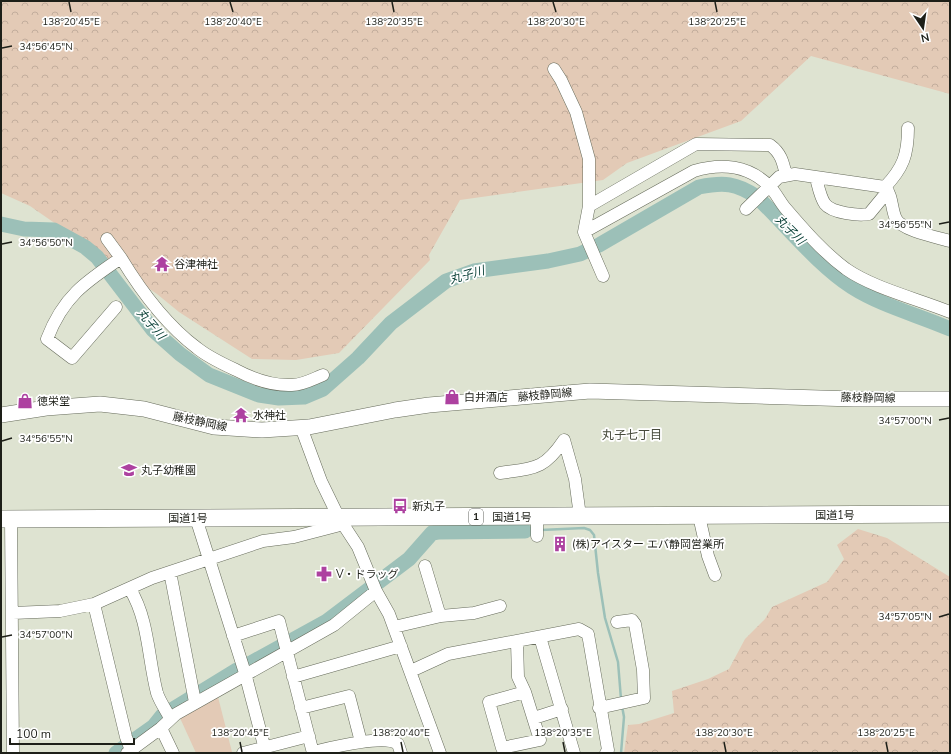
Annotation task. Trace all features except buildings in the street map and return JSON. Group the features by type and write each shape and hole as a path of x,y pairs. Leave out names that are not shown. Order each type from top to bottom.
{"highway":[{"name":"国道1号","path":"6,519 196,518 537,526 580,516 950,514"}],"main road":[{"name":"藤枝静岡線","path":"1,415 46,408 100,404 144,410 195,423 228,429 262,430 301,428 402,409 590,391 854,399 950,399"}],"street":[{"path":"554,69 561,80 576,112 589,159 589,206 584,233 596,257 603,276"},
{"path":"816,178 824,203 829,208 857,216 869,214 903,162 908,145 908,128"},
{"path":"589,206 696,144 770,145 777,150 782,159 786,175"},
{"path":"584,233 694,171 724,165 739,168 752,174 768,188 822,248 847,269 875,283 950,312"},
{"path":"748,207 779,177 786,175 795,174 886,189"},
{"path":"886,189 896,219 903,226 950,241"},
{"path":"107,239 136,284 160,313 197,348 218,361 246,375 275,384 292,385 323,375"},
{"path":"116,307 72,358 47,340 60,309 67,300 96,274 120,259"},
{"path":"301,428 316,469 342,521 358,547 394,627 440,753"},
{"path":"500,473 536,467 553,456 564,440 575,479 580,516"},
{"path":"699,516 708,556 715,575"},
{"path":"196,518 245,673 265,750"},
{"path":"6,519 12,613 13,753"},
{"path":"12,613 60,611 94,604 152,578 263,541 294,537 342,521"},
{"path":"425,566 440,616"},
{"path":"170,572 195,702"},
{"path":"94,604 129,749 161,728 167,713 195,702 245,673 285,646 334,625 375,587"},
{"path":"130,589 136,598 142,618 158,695 167,713"},
{"path":"394,627 440,616 465,614 500,606"},
{"path":"599,708 644,698 643,670 635,624 632,620 617,622"},
{"path":"233,636 279,621 313,753 361,742 395,742 400,747 401,753"},
{"path":"411,671 448,654 579,629 588,634 599,708 608,750 606,753"},
{"path":"540,637 574,753"},
{"path":"517,642 518,678 525,692 540,740 502,748 489,702 525,692"},
{"path":"293,678 401,646"},
{"path":"301,708 349,696 361,742"},
{"path":"534,718 562,709"},
{"path":"161,728 174,753"},
{"path":"243,753 265,750 309,736"}],"green space":[{"path":"1,1 950,1 950,94 811,56 741,121 627,163 603,180 460,200 429,255 430,260 339,353 296,360 252,359 179,312 157,294 30,206 1,193"},
{"path":"858,529 887,538 950,577 950,753 624,753 628,725 639,724 674,713 672,691 708,679 729,669 745,639 765,619 772,607 827,582 844,559 837,545"},
{"path":"218,697 232,752 196,753 180,718"}],"waterway":[{"name":"丸子川","path":"1,224 24,229 54,230 85,247 97,257 153,330 180,354 209,375 259,395 279,398 304,397 323,389 358,358 391,323 446,281 474,271 548,261 580,254 599,245 699,187 716,184 736,186 757,197 814,256 839,278 852,287 875,300 950,329"},
{"path":"541,530 584,528 590,530 594,535 605,618 618,662 621,699"},
{"path":"525,531 534,530"},
{"path":"249,664 327,621 409,559 432,533 525,531"},
{"path":"116,753 154,726 162,716 237,670"},
{"path":"621,753 624,717 622,706"}],"place":[{"name":"谷津神社","path":"162,264"},
{"name":"白井酒店","path":"452,397"},
{"name":"徳栄堂","path":"25,401"},
{"name":"水神社","path":"241,415"},
{"name":"丸子幼稚園","path":"129,470"},
{"name":"新丸子","path":"400,506"},
{"name":"(株)アイスター エバ静岡営業所","path":"560,544"},
{"name":"V・ドラッグ","path":"324,574"}],"district":[{"name":"丸子七丁目","path":"632,435"}]}
